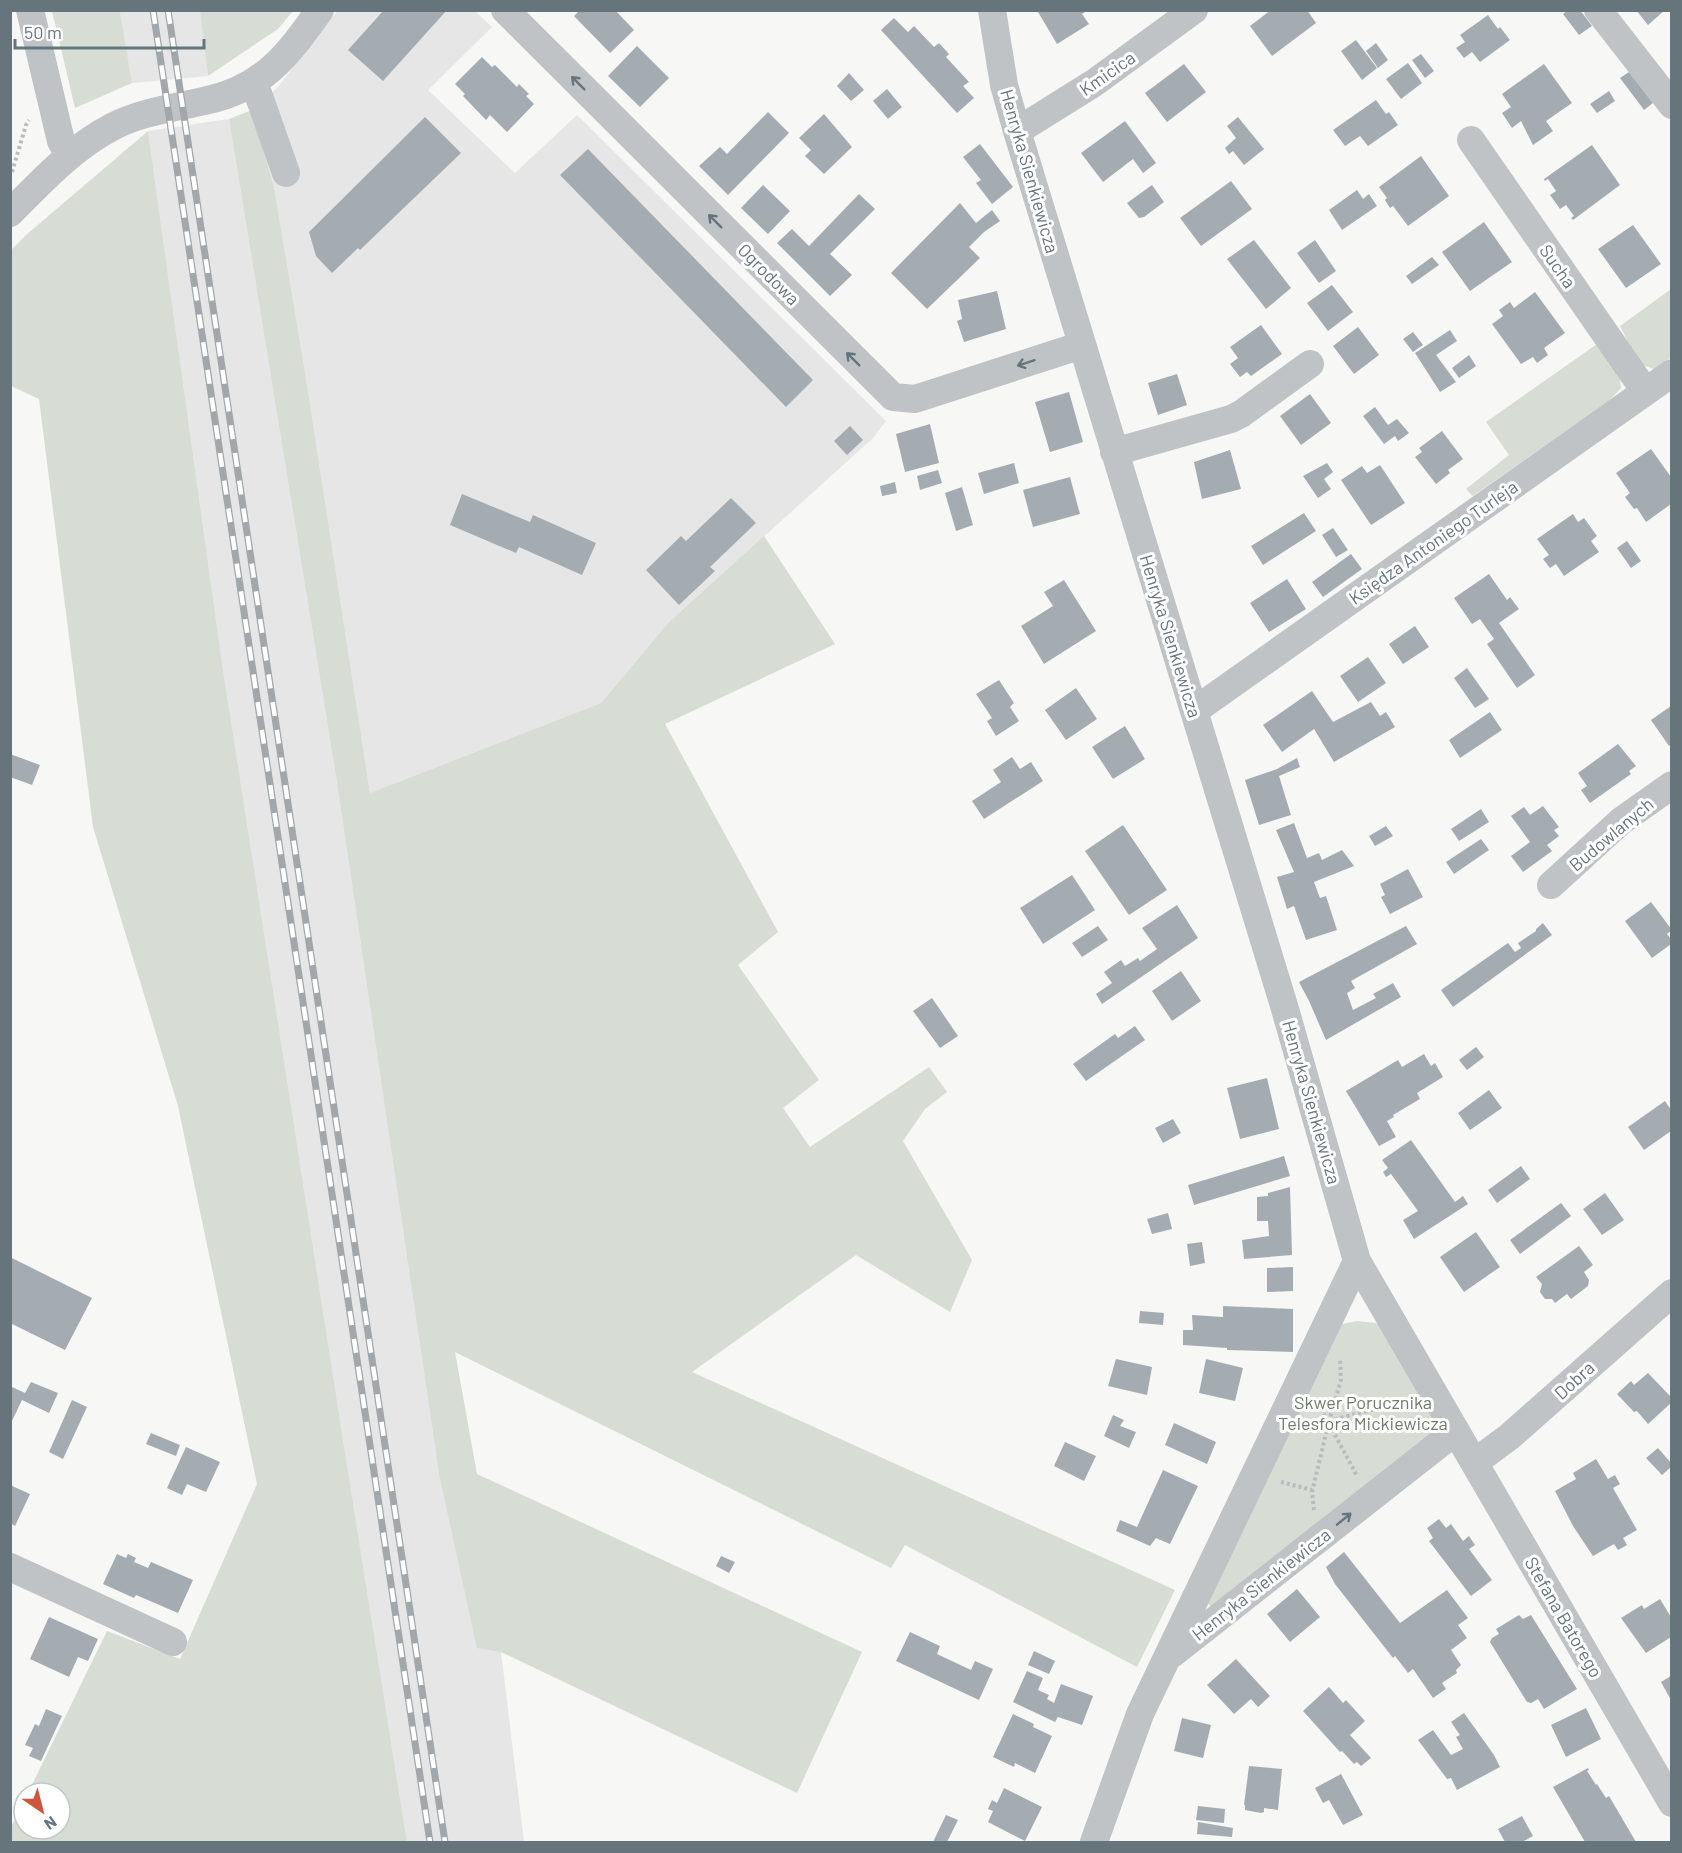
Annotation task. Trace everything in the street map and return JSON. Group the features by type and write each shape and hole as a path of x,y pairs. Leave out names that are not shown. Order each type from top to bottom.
{"street":[{"path":"30,10 61,141 69,155"},
{"path":"10,213 69,155 112,127 150,112 206,101 241,90 254,82 282,60 320,10"},
{"name":"Ogrodowa","path":"505,10 893,398 915,399 1082,345"},
{"name":"Henryka Sienkiewicza","path":"992,10 1004,85 1017,131 1282,998 1358,1261 1456,1431 1166,1659"},
{"name":"Kmicica","path":"1017,131 1094,83 1194,10"},
{"path":"1598,10 1671,105"},
{"path":"254,82 286,173"},
{"name":"Sucha","path":"1471,140 1646,391"},
{"path":"1114,452 1231,419 1310,364"},
{"name":"Księdza Antoniego Turleja","path":"1194,711 1671,373"},
{"name":"Budowlanych","path":"1551,885 1621,821 1671,785"},
{"name":"Henryka Sienkiewicza","path":"1094,1842 1140,1714 1358,1261"},
{"name":"Dobra","path":"1473,1460 1486,1454 1509,1437 1671,1293"},
{"name":"Stefana Batorego","path":"1456,1431 1667,1784"},
{"path":"10,1567 173,1642"}],"path":[{"path":"1323,1504 1314,1511 1312,1490 1341,1380 1340,1350"},
{"path":"1329,1421 1412,1399 1407,1390"},
{"path":"1312,1407 1316,1398 1358,1477"},
{"path":"1349,1484 1367,1470"},
{"path":"1282,1472 1277,1482 1312,1490"}],"shaded area":[{"path":"120,11 200,11 208,76 132,83"},
{"path":"337,11 475,11 492,27 428,90 515,173 577,115 886,421 872,439 669,622 601,703 370,793 274,187 252,110 277,88"},
{"path":"229,119 336,776 439,1474 501,1652 524,1842 407,1842 222,663 148,131"}],"green space":[{"path":"200,10 293,11 278,29 208,76"},
{"path":"52,11 120,11 132,83 75,108"},
{"path":"252,110 274,187 370,793 601,703 669,622 764,536 835,644 665,724 778,932 738,965 819,1080 783,1108 810,1147 929,1067 947,1092 925,1109 903,1141 972,1260 950,1312 856,1255 692,1372 1175,1590 1137,1667 905,1545 891,1568 455,1352 477,1474 862,1652 797,1793 501,1652 477,1648 439,1474 336,776 229,119"},
{"path":"148,131 222,663 407,1842 11,1842 12,1825 12,1841 72,1841 72,1781 34,1781 107,1631 180,1659 257,1484 178,1106 93,827 39,399 11,386 11,250"},
{"path":"1671,289 1671,357 1654,369 1639,364 1620,326"},
{"path":"1597,344 1619,372 1621,388 1610,400 1473,496 1466,489 1509,455 1486,422"},
{"name":"Skwer Porucznika Telesfora Mickiewicza","path":"1357,1321 1376,1323 1384,1329 1435,1422 1431,1434 1211,1607 1208,1603 1342,1324"}],"building":[{"path":"384,10 447,10 383,81 348,50"},
{"path":"580,10 615,10 634,30 610,53 574,16"},
{"path":"1041,10 1088,10 1082,14 1089,24 1057,44 1038,12"},
{"path":"1271,10 1307,10 1316,23 1272,56 1250,26"},
{"path":"1568,10 1580,10 1592,26 1579,35 1563,14"},
{"path":"1636,10 1665,10 1648,25"},
{"path":"1488,15 1510,40 1480,62 1472,52 1464,58 1456,48 1465,42 1460,35"},
{"path":"894,18 908,32 914,26 934,47 939,43 949,54 946,57 969,82 963,86 974,98 957,113 881,30"},
{"path":"1356,40 1377,68 1362,80 1341,51"},
{"path":"1376,43 1388,60 1378,68 1366,51"},
{"path":"637,46 669,78 640,107 608,76"},
{"path":"1421,54 1434,71 1425,78 1412,60"},
{"path":"482,57 492,67 495,65 517,87 519,84 529,94 526,96 534,104 507,132 490,115 486,120 455,84"},
{"path":"1408,63 1422,83 1401,99 1386,79"},
{"path":"1184,64 1206,92 1167,122 1145,93"},
{"path":"1544,64 1572,103 1546,121 1553,131 1533,145 1521,121 1512,128 1502,113 1511,107 1502,94"},
{"path":"1629,72 1653,103 1644,110 1620,78"},
{"path":"849,73 864,90 851,101 837,86"},
{"path":"887,89 902,107 888,119 873,101"},
{"path":"1609,91 1615,101 1597,113 1590,104"},
{"path":"1376,100 1386,114 1389,112 1398,125 1368,146 1360,136 1345,146 1333,130"},
{"path":"768,112 789,133 728,195 699,166 720,147 727,154"},
{"path":"824,114 852,147 824,174 805,156 811,150 799,138"},
{"path":"425,117 461,153 360,250 358,248 332,273 316,256 309,232"},
{"path":"1238,117 1264,149 1244,165 1233,151 1229,154 1225,148 1236,138 1227,126"},
{"path":"1125,121 1156,163 1143,173 1133,159 1103,182 1081,153"},
{"path":"980,144 1013,187 992,204 976,183 981,180 963,157"},
{"path":"1592,145 1620,185 1573,220 1571,218 1574,216 1566,205 1560,209 1550,195 1556,191 1548,179 1545,181 1544,179"},
{"path":"588,149 813,380 786,407 560,175"},
{"path":"1421,156 1449,196 1408,226 1393,206 1390,208 1385,200 1387,198 1379,187"},
{"path":"1231,181 1252,209 1201,246 1180,218"},
{"path":"763,185 790,211 768,234 741,208"},
{"path":"1152,185 1164,202 1144,217 1139,218 1127,203"},
{"path":"1357,190 1363,199 1369,194 1377,206 1342,230 1329,210"},
{"path":"859,194 875,209 830,254 852,275 830,296 777,243 792,229 809,246"},
{"path":"960,203 976,223 992,210 1000,221 984,232 969,247 980,258 927,309 891,273"},
{"path":"1484,222 1512,262 1470,291 1442,252"},
{"path":"1633,225 1661,264 1626,288 1598,249"},
{"path":"1254,240 1291,288 1266,309 1227,259"},
{"path":"1315,240 1336,271 1319,283 1297,253"},
{"path":"1432,257 1439,265 1412,284 1406,276"},
{"path":"1332,285 1353,312 1328,331 1307,303"},
{"path":"997,291 1006,329 964,342 957,321 962,319 958,300"},
{"path":"1535,292 1565,333 1544,348 1548,355 1537,363 1533,357 1521,364 1492,324 1503,316 1499,310 1510,302 1514,308"},
{"path":"1261,325 1282,354 1251,376 1247,372 1240,377 1230,364 1238,358 1230,347"},
{"path":"1358,327 1379,355 1354,374 1333,346"},
{"path":"1450,330 1457,341 1436,355 1456,382 1440,392 1415,353"},
{"path":"1413,332 1423,345 1413,352 1403,339"},
{"path":"1469,355 1476,366 1459,378 1452,368"},
{"path":"1177,374 1187,405 1158,415 1148,383"},
{"path":"1069,392 1083,442 1050,452 1035,402"},
{"path":"1310,394 1331,423 1301,445 1280,416"},
{"path":"1375,407 1388,425 1397,419 1409,433 1398,441 1395,436 1384,444 1363,416"},
{"path":"930,424 939,463 905,472 896,434"},
{"path":"850,426 863,440 847,455 834,441"},
{"path":"1442,431 1463,459 1448,470 1450,473 1436,484 1415,457 1422,452 1419,448"},
{"path":"1651,449 1671,477 1671,504 1646,522 1637,508 1634,509 1625,497 1630,493 1616,473"},
{"path":"1230,450 1241,489 1202,499 1194,462"},
{"path":"1014,463 1019,483 984,494 978,473"},
{"path":"1327,463 1333,472 1324,479 1331,489 1318,498 1303,476"},
{"path":"1380,465 1405,503 1371,525 1341,480 1362,466 1367,473"},
{"path":"938,470 942,483 920,490 917,476"},
{"path":"1070,477 1080,514 1033,527 1023,490"},
{"path":"895,482 897,493 882,496 880,486"},
{"path":"962,487 973,525 956,531 945,493"},
{"path":"462,494 530,522 533,515 596,543 582,575 519,547 516,553 450,525"},
{"path":"731,498 756,523 710,567 715,571 679,605 646,570 681,536 686,541"},
{"path":"1304,513 1316,531 1263,565 1251,546"},
{"path":"1573,514 1578,522 1584,518 1597,536 1591,541 1599,552 1564,576 1556,564 1550,568 1543,559 1549,555 1537,539"},
{"path":"1333,528 1348,550 1336,557 1322,535"},
{"path":"1627,541 1641,561 1631,568 1617,548"},
{"path":"1351,554 1362,569 1323,597 1312,582"},
{"path":"1489,574 1507,600 1510,597 1519,609 1499,623 1535,675 1517,688 1487,644 1494,639 1480,619 1472,624 1454,598"},
{"path":"1287,579 1306,609 1269,632 1250,603"},
{"path":"1064,580 1096,631 1044,664 1021,626 1053,606 1044,592"},
{"path":"1415,626 1429,647 1403,664 1389,644"},
{"path":"1368,657 1386,683 1358,702 1340,676"},
{"path":"1467,668 1489,699 1475,708 1454,678"},
{"path":"999,680 1014,703 1010,707 1019,721 996,736 987,721 992,718 976,694"},
{"path":"1076,688 1097,719 1066,740 1045,710"},
{"path":"1312,691 1333,722 1371,702 1380,716 1386,712 1395,727 1334,762 1314,729 1282,752 1263,725"},
{"path":"1671,706 1671,744 1669,746 1651,720"},
{"path":"1490,712 1502,730 1460,758 1449,740"},
{"path":"1125,726 1145,759 1113,779 1092,747"},
{"path":"1618,744 1636,766 1629,771 1631,774 1590,803 1581,790 1587,786 1578,773"},
{"path":"10,754 40,765 32,785 10,777"},
{"path":"1012,757 1020,769 1031,762 1043,781 984,819 972,801 1001,782 993,770"},
{"path":"1297,758 1300,767 1279,776 1291,815 1259,825 1245,780 1277,769"},
{"path":"1543,806 1559,827 1554,830 1559,836 1547,845 1552,851 1523,872 1511,856 1530,842 1511,816 1524,807 1530,815"},
{"path":"1481,809 1489,822 1459,841 1451,829"},
{"path":"1294,823 1307,858 1319,853 1322,860 1342,850 1354,866 1314,882 1320,898 1326,896 1337,930 1306,940 1294,906 1287,909 1277,877 1294,872 1276,830"},
{"path":"1123,825 1167,890 1129,915 1085,851"},
{"path":"1386,826 1393,836 1375,846 1369,836"},
{"path":"1481,839 1489,850 1454,874 1446,862"},
{"path":"1408,869 1423,897 1390,914 1381,897 1385,895 1380,884"},
{"path":"1072,875 1095,910 1043,944 1020,908"},
{"path":"1651,902 1672,930 1667,934 1671,939 1671,944 1652,958 1625,921"},
{"path":"1177,905 1198,938 1102,1004 1096,994 1112,983 1104,972 1121,960 1125,966 1138,958 1140,961 1157,949 1142,928"},
{"path":"1543,923 1552,935 1453,1007 1441,990 1508,943 1515,952 1521,948 1518,943 1536,931"},
{"path":"1098,926 1108,940 1082,957 1072,943"},
{"path":"1406,926 1417,944 1351,981 1355,988 1347,993 1353,1010 1376,998 1373,994 1393,983 1401,997 1326,1040 1299,982"},
{"path":"1181,971 1201,1001 1172,1021 1152,991"},
{"path":"932,998 958,1036 940,1048 913,1011"},
{"path":"1135,1026 1145,1040 1086,1081 1073,1064 1115,1034 1118,1038"},
{"path":"1476,1047 1484,1057 1467,1070 1459,1060"},
{"path":"1424,1054 1431,1066 1435,1063 1443,1077 1417,1093 1420,1099 1387,1121 1396,1137 1379,1146 1346,1091 1398,1060 1402,1067"},
{"path":"1267,1078 1279,1129 1240,1139 1227,1088"},
{"path":"1489,1090 1502,1108 1470,1130 1458,1113"},
{"path":"1665,1101 1671,1110 1671,1131 1644,1150 1628,1127"},
{"path":"1173,1119 1181,1133 1163,1143 1155,1128"},
{"path":"1411,1140 1455,1202 1463,1196 1468,1204 1414,1239 1403,1220 1418,1211 1391,1174 1386,1177 1383,1172 1388,1168 1382,1160"},
{"path":"1284,1156 1290,1176 1194,1205 1188,1185"},
{"path":"1521,1166 1530,1179 1497,1203 1488,1190"},
{"path":"1290,1187 1292,1255 1244,1259 1242,1240 1269,1236 1268,1221 1257,1221 1257,1197 1268,1196 1268,1193"},
{"path":"1605,1193 1624,1220 1602,1235 1583,1209"},
{"path":"1561,1203 1571,1216 1520,1254 1510,1240"},
{"path":"1168,1213 1172,1229 1152,1234 1147,1219"},
{"path":"1476,1232 1500,1267 1464,1292 1440,1257"},
{"path":"1202,1242 1205,1263 1190,1266 1187,1244"},
{"path":"1579,1246 1593,1265 1584,1272 1589,1280 1588,1286 1571,1299 1567,1294 1555,1303 1552,1299 1545,1299 1540,1292 1542,1284 1536,1277"},
{"path":"10,1257 92,1298 65,1350 10,1323"},
{"path":"1293,1267 1293,1291 1267,1292 1267,1268"},
{"path":"1223,1306 1293,1309 1293,1352 1227,1350 1227,1348 1183,1345 1183,1330 1193,1330 1192,1315 1223,1317"},
{"path":"1140,1311 1164,1313 1163,1325 1139,1323"},
{"path":"1116,1359 1152,1367 1147,1395 1108,1386"},
{"path":"1206,1359 1243,1368 1235,1401 1199,1393"},
{"path":"1648,1373 1671,1397 1671,1403 1648,1424 1617,1394 1631,1381 1634,1385"},
{"path":"31,1382 58,1393 49,1413 22,1400 10,1425 10,1386 25,1393"},
{"path":"72,1400 87,1407 63,1459 49,1452"},
{"path":"1113,1415 1124,1420 1120,1426 1136,1432 1129,1448 1104,1436"},
{"path":"1174,1423 1216,1442 1207,1464 1165,1445"},
{"path":"151,1433 180,1445 176,1456 146,1444"},
{"path":"1065,1442 1096,1456 1084,1481 1054,1466"},
{"path":"186,1447 220,1462 206,1492 187,1484 182,1495 167,1488"},
{"path":"1658,1448 1671,1463 1671,1467 1662,1475 1646,1458"},
{"path":"1596,1459 1608,1479 1615,1475 1620,1484 1613,1488 1637,1530 1623,1538 1627,1545 1618,1550 1614,1544 1593,1556 1573,1526 1555,1491 1576,1479 1573,1473"},
{"path":"1163,1470 1198,1486 1170,1544 1156,1538 1150,1546 1116,1531 1120,1520 1137,1527"},
{"path":"10,1485 30,1494 15,1526 10,1523"},
{"path":"1439,1519 1446,1528 1451,1524 1463,1541 1469,1536 1475,1545 1469,1549 1492,1580 1471,1596 1429,1541 1433,1538 1427,1528"},
{"path":"1344,1552 1400,1623 1447,1590 1468,1618 1458,1625 1467,1638 1451,1650 1461,1665 1456,1670 1457,1673 1442,1683 1446,1689 1433,1698 1413,1669 1408,1673 1395,1656 1393,1658 1335,1584 1326,1567"},
{"path":"117,1554 126,1558 128,1554 136,1558 134,1562 148,1568 151,1562 193,1580 178,1613 136,1595 134,1598 103,1584"},
{"path":"721,1556 735,1562 729,1573 716,1566"},
{"path":"1297,1589 1320,1617 1290,1642 1267,1614"},
{"path":"1660,1599 1671,1617 1671,1637 1646,1653 1621,1618 1642,1605 1644,1609"},
{"path":"1519,1615 1523,1619 1531,1615 1577,1689 1544,1709 1538,1699 1531,1703 1527,1702 1490,1642 1499,1634 1496,1629"},
{"path":"49,1617 98,1639 88,1661 78,1657 69,1677 30,1659"},
{"path":"910,1632 940,1646 937,1654 971,1670 975,1661 993,1669 979,1700 896,1661"},
{"path":"1034,1651 1055,1661 1049,1674 1028,1665"},
{"path":"1236,1659 1270,1696 1258,1707 1251,1699 1234,1714 1207,1685"},
{"path":"1027,1671 1043,1678 1038,1690 1049,1695 1047,1699 1054,1703 1061,1684 1093,1696 1082,1725 1058,1717 1055,1722 1013,1702"},
{"path":"1671,1676 1671,1700 1661,1682"},
{"path":"1329,1687 1343,1703 1346,1700 1365,1721 1350,1735 1371,1758 1361,1766 1357,1762 1354,1764 1342,1751 1340,1752 1303,1711"},
{"path":"1586,1708 1601,1739 1566,1757 1551,1725"},
{"path":"46,1709 62,1716 41,1761 29,1756 33,1748 25,1745 35,1724 39,1726"},
{"path":"1464,1713 1500,1767 1457,1790 1451,1778 1447,1779 1418,1740 1433,1730 1451,1755 1463,1749 1456,1737 1460,1735 1451,1722"},
{"path":"1013,1714 1052,1736 1035,1773 1015,1763 1014,1767 993,1757"},
{"path":"1182,1718 1211,1725 1203,1758 1174,1751"},
{"path":"1249,1766 1282,1769 1278,1810 1264,1808 1264,1812 1261,1813 1245,1810"},
{"path":"1588,1768 1587,1771 1596,1785 1606,1798 1609,1796 1636,1842 1585,1842 1553,1787"},
{"path":"1341,1774 1363,1815 1343,1825 1329,1800 1323,1803 1315,1788"},
{"path":"1004,1788 1042,1807 1025,1841 988,1822 993,1811 988,1809 992,1800 997,1803"},
{"path":"1198,1806 1225,1809 1224,1823 1196,1820"},
{"path":"946,1815 958,1820 947,1842 933,1842"},
{"path":"1522,1816 1533,1836 1522,1842 1505,1842 1498,1829"},
{"path":"1198,1822 1233,1828 1232,1837 1197,1834"}],"railway":[{"path":"153,10 430,1842"},
{"path":"168,10 445,1842"}]}
